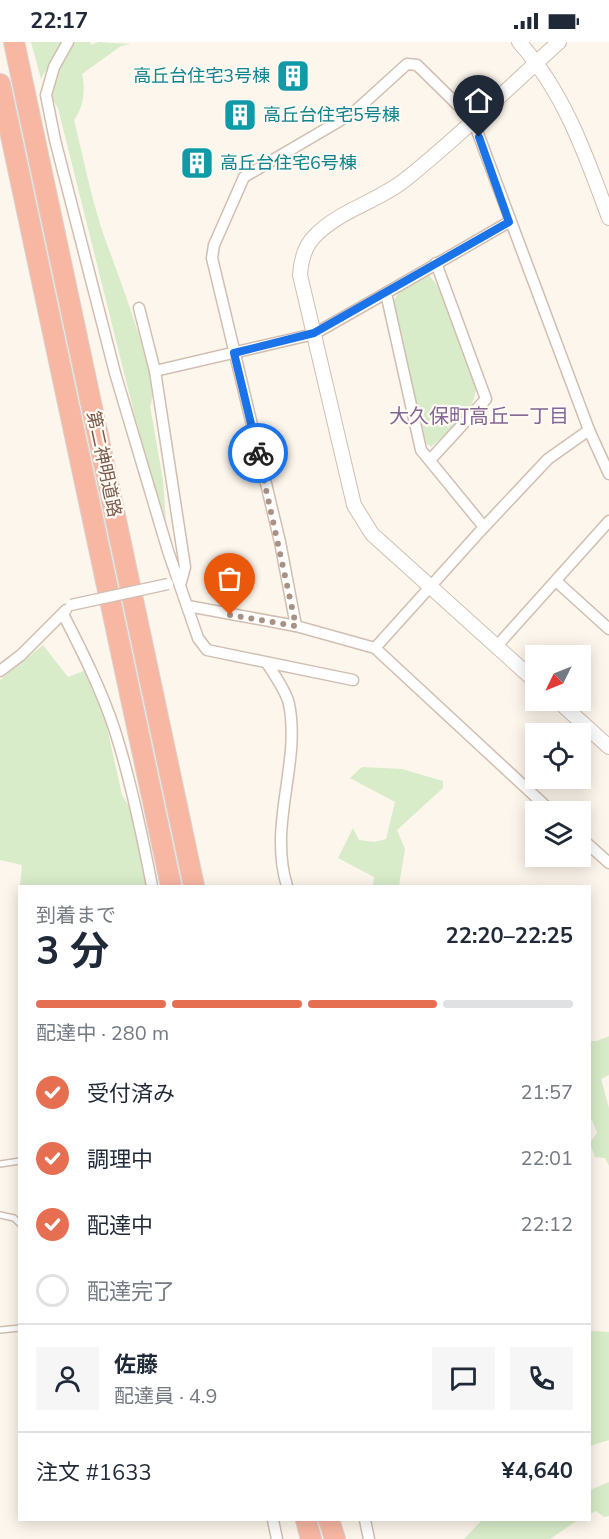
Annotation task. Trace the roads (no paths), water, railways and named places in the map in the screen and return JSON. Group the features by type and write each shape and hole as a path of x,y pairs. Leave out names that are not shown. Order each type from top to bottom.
{"highway":[{"name":"第二神明道路","path":"14,42 194,885"},
{"name":"第二神明道路","path":"0,84 171,885"},
{"path":"296,1521 297,1539"},
{"path":"306,1521 311,1539"},
{"path":"328,1521 333,1539"}],"street":[{"path":"68,42 54,67 47,86 46,95 51,118 115,373 168,550 181,582 198,638 207,650 353,680"},
{"path":"519,42 537,62 582,144 609,218"},
{"path":"525,672 372,534 354,505 300,275 301,260 312,239 327,224 404,181 559,42"},
{"path":"296,626 280,542 212,258 214,245 244,177 353,113 407,64 417,65 473,120 509,222 589,430 609,474"},
{"path":"155,371 314,333 509,222"},
{"path":"430,460 486,399 436,263"},
{"path":"386,293 421,450 484,527"},
{"path":"139,308 155,371 185,567 181,582"},
{"path":"375,648 548,459 589,430"},
{"path":"496,647 609,521"},
{"path":"556,581 609,629"},
{"path":"0,671 21,655 67,609 181,582"},
{"path":"188,606 296,626 375,648 540,801"},
{"path":"67,609 115,730 140,822 152,885"},
{"path":"267,663 288,702 292,736 283,794 279,863 287,885"},
{"path":"569,711 609,747"},
{"path":"591,847 609,863"},
{"path":"273,1521 277,1539"},
{"path":"365,1521 369,1539"}],"lane":[{"path":"0,1164 18,1161"},
{"path":"0,1215 14,1218 18,1222"},
{"path":"0,1330 18,1328"}],"place":[{"name":"高丘台住宅3号棟","path":"293,76"},
{"name":"高丘台住宅5号棟","path":"240,115"},
{"name":"高丘台住宅6号棟","path":"197,163"}],"district":[{"name":"大久保町高丘一丁目","path":"479,416"}]}
